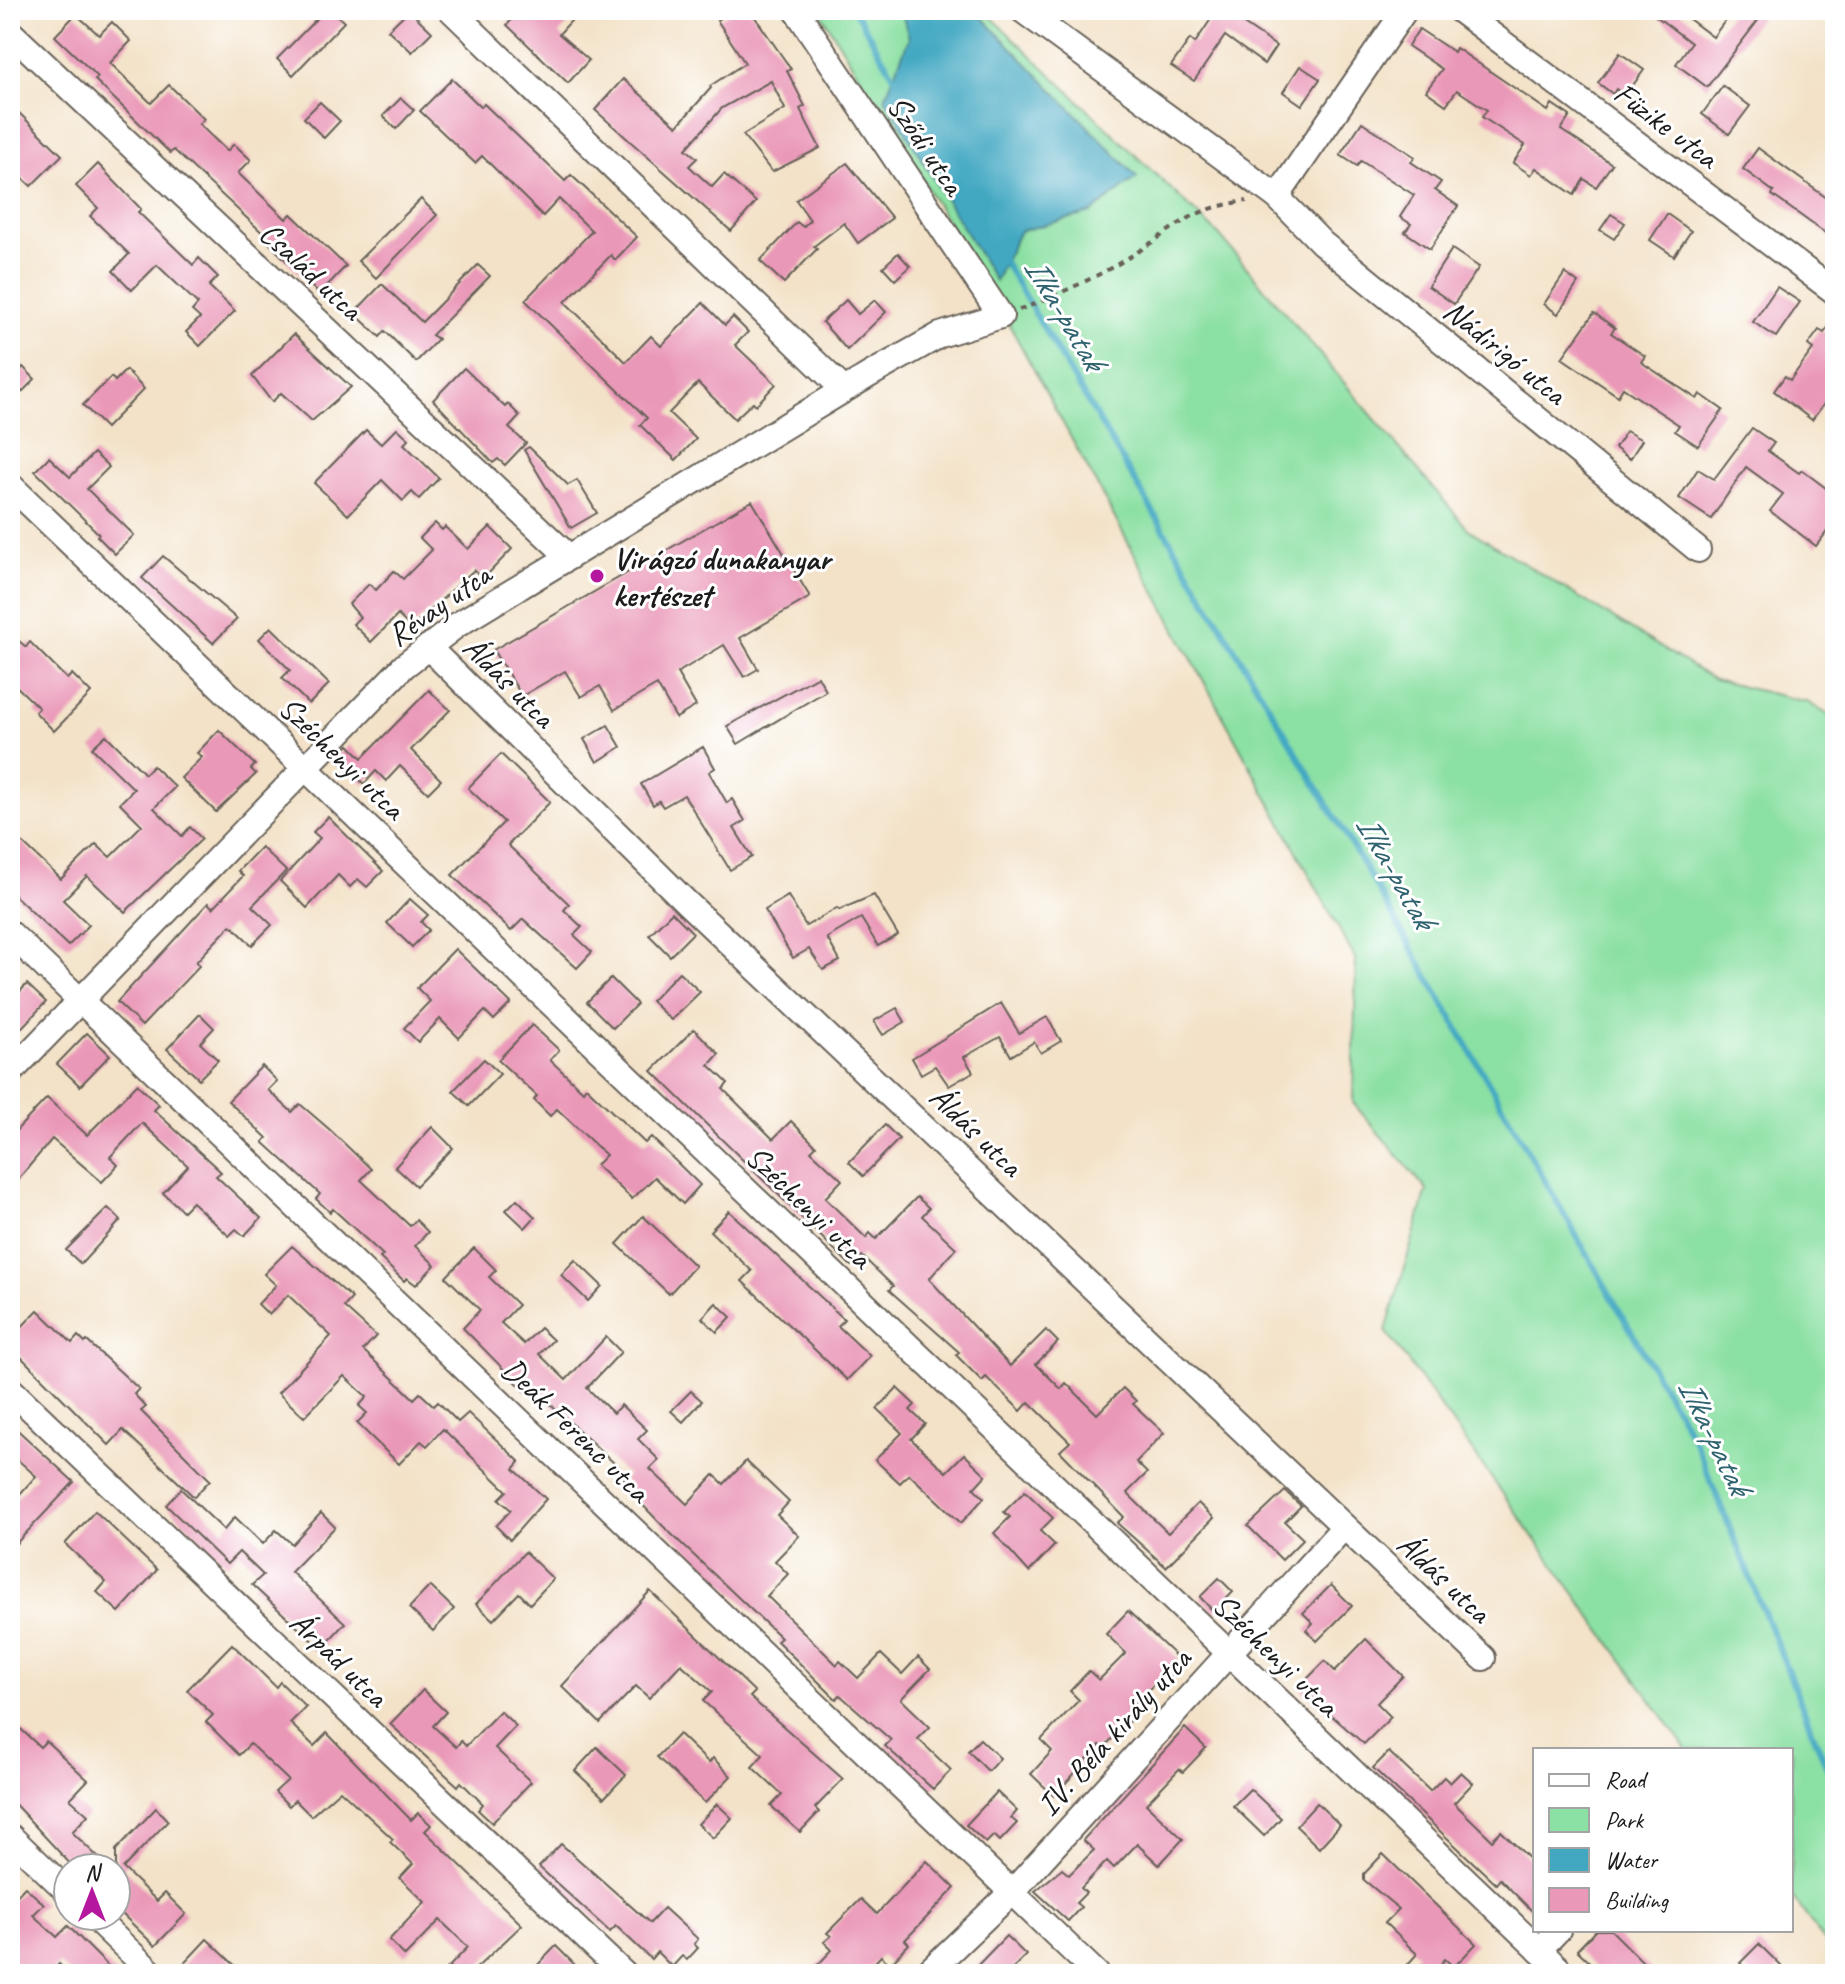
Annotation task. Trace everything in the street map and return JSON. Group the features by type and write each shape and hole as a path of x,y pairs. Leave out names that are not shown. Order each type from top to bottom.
{"street":[{"path":"451,10 844,390"},
{"name":"Sződi utca","path":"796,10 1001,316"},
{"name":"Nádirigó utca","path":"1022,10 1277,197 1322,243 1698,550"},
{"path":"1277,197 1405,10"},
{"name":"Füzike utca","path":"1459,10 1835,292"},
{"name":"Család utca","path":"10,32 569,557"},
{"name":"Révay utca","path":"10,1073 404,666 428,647 457,625 844,390 940,335 1001,316"},
{"name":"Széchenyi utca","path":"10,485 1564,1974"},
{"name":"Áldás utca","path":"428,647 686,902 1483,1658"},
{"name":"Deák Ferenc utca","path":"10,933 1097,1974"},
{"name":"Árpád utca","path":"10,1389 624,1974"},
{"name":"IV. Béla király utca","path":"926,1974 1013,1891 1343,1528"},
{"path":"10,1836 52,1877"},
{"path":"110,1932 153,1974"},
{"path":"1539,1950 1556,1932"}],"path":[{"path":"1001,316 1062,293 1130,257 1191,214 1216,205 1277,197"}],"green space":[{"path":"819,10 984,10 1219,235 1468,529 1714,680 1807,702 1835,719 1835,1956 1793,1898 1793,1748 1686,1748 1386,1331 1427,1190 1353,1103 1356,960 1010,326"}],"water":[{"path":"901,10 975,10 1137,177 1091,213 1020,231 995,281 885,98 909,38"}],"building":[{"path":"325,10 331,10 344,22 293,75 277,59"},
{"path":"409,10 432,32 412,52 388,30"},
{"path":"520,10 581,10 559,34 589,60 568,83 507,25"},
{"path":"734,10 750,10 791,69 787,71 805,106 800,109 820,148 772,172 743,135 785,109 771,81 722,108 686,149 697,158 689,166 712,187 724,174 756,202 731,231 595,110 623,79 677,126 710,86 745,63 717,20"},
{"path":"1217,10 1223,10 1276,46 1264,64 1225,36 1194,81 1171,66 1190,39 1195,43"},
{"path":"1648,10 1677,10 1713,37 1733,10 1766,10 1707,87 1676,64 1691,43"},
{"path":"76,14 99,35 112,22 131,41 110,63 151,103 169,85 204,119 199,124 227,151 234,144 251,160 238,173 286,219 291,214 346,266 319,294 266,240 268,238 174,150 170,153 55,36"},
{"path":"1419,29 1454,52 1456,48 1548,111 1552,104 1570,116 1561,130 1612,164 1596,187 1584,179 1574,195 1536,168 1531,175 1513,163 1525,145 1482,117 1487,110 1457,90 1446,105 1426,91 1442,69 1408,46"},
{"path":"1620,53 1644,70 1625,96 1616,89 1613,94 1598,83"},
{"path":"1300,66 1320,79 1302,105 1283,92"},
{"path":"452,79 481,107 484,104 565,181 571,175 637,237 615,260 611,255 565,302 626,362 651,336 661,346 703,303 725,325 733,317 748,332 735,345 776,384 756,405 753,402 735,419 698,383 669,413 696,439 676,460 640,425 647,418 525,300 592,231 559,199 543,216 482,156 475,163 420,111"},
{"path":"1723,86 1750,106 1729,134 1702,114"},
{"path":"401,98 414,110 396,129 383,116"},
{"path":"320,102 340,121 324,138 304,118"},
{"path":"10,104 62,155 31,186 10,166"},
{"path":"1362,122 1415,157 1411,162 1441,182 1435,190 1458,206 1430,249 1405,232 1411,224 1400,217 1414,195 1361,161 1357,166 1340,155"},
{"path":"1758,148 1835,204 1835,240 1772,195 1774,192 1743,169"},
{"path":"847,163 892,218 858,243 844,223 814,246 817,249 784,283 760,261 797,222 803,227 810,220 796,200"},
{"path":"98,164 141,209 138,212 193,265 199,258 218,277 209,286 235,311 200,346 186,332 200,318 192,311 198,304 157,265 132,290 113,271 129,254 90,216 98,208 76,186"},
{"path":"421,199 437,215 376,278 358,261"},
{"path":"1611,214 1625,223 1614,239 1600,230"},
{"path":"1667,214 1691,231 1674,256 1650,240"},
{"path":"1452,249 1479,267 1454,304 1428,286"},
{"path":"898,253 910,266 895,280 883,267"},
{"path":"478,265 490,276 432,335 438,339 416,362 385,331 380,337 354,313 382,284 422,322"},
{"path":"1565,273 1578,283 1558,314 1544,304"},
{"path":"1777,287 1800,302 1776,337 1753,322"},
{"path":"846,300 858,314 875,300 886,312 847,350 822,322"},
{"path":"1594,313 1615,328 1611,333 1645,356 1641,362 1697,399 1700,394 1723,410 1698,446 1675,431 1679,425 1623,388 1618,396 1562,358"},
{"path":"1835,318 1835,389 1812,420 1774,391 1785,376 1790,380 1813,349 1808,345 1819,330 1824,333"},
{"path":"294,334 351,387 312,421 281,393 272,402 252,376"},
{"path":"23,367 35,379 10,404 10,380"},
{"path":"464,368 505,407 508,404 520,416 509,428 526,443 505,465 498,459 493,463 433,400"},
{"path":"126,370 144,389 106,428 83,405 111,377 115,381"},
{"path":"397,428 409,439 404,444 439,478 419,499 412,492 403,501 382,480 348,515 314,483 366,430 381,444"},
{"path":"1752,428 1774,443 1768,451 1799,473 1802,470 1835,495 1835,521 1816,546 1770,511 1783,494 1746,467 1711,519 1679,498 1698,469 1714,479"},
{"path":"1626,431 1642,440 1630,459 1615,448"},
{"path":"529,447 568,485 577,480 597,513 571,528 524,450"},
{"path":"94,453 109,467 87,489 134,535 115,554 35,471 49,457 70,477"},
{"path":"752,501 810,597 740,638 758,669 744,677 724,645 677,673 696,706 676,718 657,685 614,710 600,686 581,697 565,671 522,696 493,650"},
{"path":"435,523 442,530 445,527 468,549 490,527 512,549 483,579 474,570 411,628 398,615 371,642 353,624 360,617 349,604 369,584 376,590 394,571 403,579 432,550 420,538"},
{"path":"163,556 237,619 213,643 142,578"},
{"path":"271,627 329,684 309,704 282,678 290,670 259,639"},
{"path":"10,633 26,647 30,642 67,679 72,674 91,693 54,731 35,712 39,708 10,680"},
{"path":"818,676 826,691 738,744 727,726"},
{"path":"429,690 450,710 411,750 441,780 428,793 400,766 386,781 376,771 364,784 336,757 349,745 362,758"},
{"path":"608,725 621,747 597,762 584,739"},
{"path":"219,730 255,765 251,769 256,774 216,812 181,778 202,757 197,753"},
{"path":"106,735 145,774 153,766 175,787 154,808 182,836 190,827 202,839 125,912 87,876 63,900 89,925 68,946 10,891 10,831 61,879 96,844 110,857 142,825 120,803 134,789 92,748"},
{"path":"703,747 715,768 709,772 727,803 732,799 745,821 734,828 752,857 730,870 684,795 663,807 659,801 653,805 641,784"},
{"path":"501,754 550,802 508,845 569,904 564,910 582,927 574,935 592,952 577,968 523,919 511,931 452,875 504,822 468,788"},
{"path":"328,817 383,871 367,887 358,879 350,887 338,875 307,908 280,881 320,838 313,832"},
{"path":"261,847 286,871 252,906 272,925 252,945 231,925 196,962 200,965 142,1026 117,1002 208,903 213,908 243,876 238,871"},
{"path":"874,895 898,935 878,946 861,918 827,938 840,961 823,970 809,949 793,958 765,910 788,896 806,926 837,908 839,910"},
{"path":"410,899 428,915 421,922 429,930 412,947 387,923"},
{"path":"672,912 693,933 670,956 649,935"},
{"path":"455,949 511,1003 494,1020 485,1011 459,1038 440,1019 418,1042 404,1028 430,1001 417,988"},
{"path":"679,972 700,992 671,1020 651,1001"},
{"path":"611,978 637,1004 613,1028 587,1002"},
{"path":"27,984 46,1002 10,1040 10,1002"},
{"path":"1001,1003 1019,1033 1047,1017 1061,1041 1041,1053 1034,1042 1011,1056 1000,1037 964,1057 973,1072 949,1086 935,1066 921,1074 912,1058"},
{"path":"897,1008 905,1022 883,1035 874,1021"},
{"path":"200,1014 214,1028 200,1043 218,1060 199,1079 167,1049"},
{"path":"532,1025 559,1050 550,1060 583,1091 586,1087 645,1143 651,1137 700,1185 683,1204 655,1177 632,1199 596,1165 606,1155 557,1109 550,1116 534,1100 537,1096 498,1060"},
{"path":"694,1029 719,1054 709,1065 728,1083 723,1089 773,1139 791,1121 816,1146 811,1151 842,1180 825,1198 866,1238 870,1233 876,1239 917,1197 929,1208 922,1216 956,1248 929,1279 1010,1366 1046,1330 1058,1342 1036,1364 1061,1389 1066,1383 1097,1414 1123,1388 1136,1401 1133,1404 1164,1433 1136,1462 1147,1473 1127,1493 1168,1533 1198,1503 1214,1518 1166,1567 1117,1523 1124,1517 1060,1451 1070,1442 1029,1402 1021,1411 986,1377 982,1381 956,1355 959,1352 889,1290 893,1286 862,1256 851,1266 652,1071"},
{"path":"87,1033 110,1055 80,1086 57,1064"},
{"path":"484,1059 500,1074 469,1106 453,1091"},
{"path":"262,1066 277,1081 268,1090 292,1112 300,1104 329,1129 371,1169 361,1180 410,1226 416,1220 428,1232 415,1246 435,1265 416,1285 407,1278 404,1281 380,1258 383,1255 333,1209 330,1212 316,1199 320,1194 263,1142 267,1138 228,1101"},
{"path":"137,1084 159,1105 154,1110 221,1172 216,1176 261,1218 244,1236 236,1229 229,1236 192,1202 183,1211 163,1193 188,1166 142,1123 110,1157 118,1165 102,1182 52,1139 10,1189 10,1137 47,1098 87,1135"},
{"path":"885,1125 899,1139 863,1176 849,1162"},
{"path":"432,1127 453,1148 416,1186 395,1167"},
{"path":"517,1199 535,1217 525,1228 506,1210"},
{"path":"108,1208 121,1220 81,1264 66,1250"},
{"path":"729,1211 844,1319 838,1326 870,1356 847,1380 742,1281 752,1271 710,1231"},
{"path":"643,1216 695,1266 669,1294 617,1244"},
{"path":"292,1246 352,1298 344,1307 376,1336 363,1350 414,1399 420,1393 434,1406 438,1402 458,1422 468,1413 520,1462 514,1469 546,1499 510,1540 496,1526 511,1510 499,1499 507,1491 443,1429 427,1446 421,1441 399,1464 357,1423 367,1413 359,1406 367,1397 344,1376 304,1417 278,1393 331,1336 288,1295 269,1315 258,1304 276,1285 264,1274"},
{"path":"474,1248 496,1270 489,1277 518,1305 501,1323 524,1344 540,1328 553,1340 539,1354 566,1380 606,1337 621,1352 587,1388 613,1413 621,1405 647,1430 638,1439 659,1460 650,1469 687,1504 714,1475 724,1484 746,1461 789,1502 777,1515 799,1536 775,1561 788,1574 767,1596 837,1665 840,1661 858,1678 881,1654 902,1674 918,1657 930,1669 901,1699 930,1727 918,1739 951,1770 933,1789 885,1746 891,1740 840,1695 836,1699 777,1641 781,1638 664,1527 627,1489 630,1486 623,1480 627,1475 531,1386 526,1392 463,1328 480,1310 446,1277"},
{"path":"575,1260 602,1286 588,1301 561,1275"},
{"path":"716,1303 731,1317 717,1332 702,1318"},
{"path":"38,1310 72,1343 78,1336 85,1343 87,1341 139,1389 134,1394 146,1407 141,1411 210,1480 194,1497 123,1430 109,1445 10,1346 10,1339"},
{"path":"897,1388 915,1405 910,1410 925,1424 911,1439 946,1472 964,1454 986,1475 974,1488 984,1498 961,1523 909,1474 900,1483 875,1460 902,1433 877,1409"},
{"path":"691,1391 702,1401 683,1422 671,1411"},
{"path":"10,1423 74,1482 10,1550 10,1505 36,1476 10,1453"},
{"path":"181,1489 224,1530 235,1517 263,1544 276,1530 292,1544 321,1513 335,1527 291,1572 345,1623 321,1649 252,1585 263,1575 239,1552 227,1564 166,1505"},
{"path":"1025,1491 1053,1518 1040,1531 1055,1545 1029,1572 994,1533 1010,1517 1004,1512"},
{"path":"1285,1491 1301,1506 1285,1522 1303,1539 1282,1560 1248,1526"},
{"path":"95,1511 157,1570 119,1612 97,1592 106,1582 65,1544"},
{"path":"525,1552 553,1579 530,1604 519,1593 493,1620 476,1604"},
{"path":"1219,1578 1233,1592 1214,1612 1200,1597"},
{"path":"1331,1585 1352,1606 1317,1641 1306,1630 1313,1623 1303,1613"},
{"path":"430,1586 454,1609 433,1631 409,1608"},
{"path":"650,1591 755,1692 750,1697 843,1779 815,1808 819,1812 800,1832 771,1806 782,1795 752,1767 763,1755 703,1701 712,1692 681,1664 649,1698 636,1686 600,1723 562,1686"},
{"path":"1128,1611 1183,1663 1161,1686 1156,1682 1130,1709 1136,1714 1103,1748 1100,1745 1054,1796 1031,1774 1052,1751 1041,1740 1079,1700 1070,1691 1089,1671 1099,1680 1126,1653 1106,1634"},
{"path":"1366,1639 1403,1676 1377,1703 1391,1717 1364,1744 1299,1687 1325,1661 1335,1671"},
{"path":"232,1644 276,1687 280,1682 306,1707 290,1723 314,1746 327,1733 411,1820 418,1813 431,1825 425,1831 522,1925 470,1974 442,1974 468,1947 440,1920 405,1956 389,1940 425,1902 400,1878 413,1864 390,1842 393,1839 340,1790 311,1816 295,1800 289,1806 275,1792 288,1780 250,1744 239,1755 206,1722 213,1715 187,1690"},
{"path":"423,1690 446,1712 433,1726 456,1747 461,1741 466,1746 500,1711 516,1726 495,1748 531,1782 492,1823 478,1810 483,1804 461,1782 458,1786 390,1724"},
{"path":"10,1719 40,1747 46,1741 88,1780 70,1799 88,1815 72,1832 93,1852 59,1852 10,1799"},
{"path":"1185,1728 1206,1748 1183,1772 1179,1769 1146,1804 1183,1839 1159,1865 1137,1844 1114,1868 1107,1861 1081,1888 1086,1893 1076,1903 1081,1907 1068,1921 1035,1891 1062,1869 1069,1875 1094,1850 1083,1840"},
{"path":"679,1734 709,1763 713,1758 731,1776 705,1803 657,1757"},
{"path":"980,1739 1000,1758 988,1771 968,1751"},
{"path":"597,1747 626,1775 604,1798 575,1771"},
{"path":"1389,1752 1430,1791 1444,1777 1450,1783 1461,1772 1473,1783 1454,1803 1492,1840 1501,1831 1533,1862 1533,1912 1500,1879 1496,1884 1373,1768"},
{"path":"1250,1789 1281,1818 1264,1836 1233,1806"},
{"path":"997,1792 1017,1811 1011,1818 1017,1823 1000,1841 994,1835 986,1843 966,1825"},
{"path":"1317,1803 1340,1825 1319,1848 1296,1826"},
{"path":"717,1804 732,1818 713,1838 698,1824"},
{"path":"156,1808 168,1821 132,1859 132,1852 116,1850"},
{"path":"561,1844 650,1923 664,1908 698,1939 694,1944 698,1948 687,1960 682,1956 672,1967 657,1952 651,1959 616,1926 610,1932 539,1867"},
{"path":"1383,1854 1476,1944 1454,1967 1445,1959 1434,1972 1427,1965 1419,1974 1399,1974 1417,1954 1385,1923 1399,1909 1364,1880 1364,1874"},
{"path":"927,1861 955,1888 905,1940 909,1944 890,1964 881,1956 864,1974 809,1974 832,1950 824,1942 831,1936 827,1933 861,1899 877,1914"},
{"path":"132,1877 157,1901 165,1893 186,1914 155,1946 132,1924"},
{"path":"25,1887 44,1904 33,1915 57,1937 62,1932 74,1932 116,1974 70,1974 59,1964 50,1974 10,1974 10,1903"},
{"path":"1594,1932 1613,1932 1655,1974 1602,1974 1577,1950"},
{"path":"1006,1936 1026,1955 1007,1974 969,1974"},
{"path":"207,1939 244,1974 218,1974 211,1967 204,1974 174,1974"},
{"path":"1759,1944 1781,1966 1773,1974 1751,1974 1740,1963"},
{"path":"556,1946 584,1974 529,1974"}],"waterway":[{"name":"Ilka-patak","path":"854,10 898,83"},
{"name":"Ilka-patak","path":"1002,258 1370,876 1695,1442 1835,1787"}],"place":[{"name":"Virágzó dunakanyar kertészet","path":"597,576"}]}
